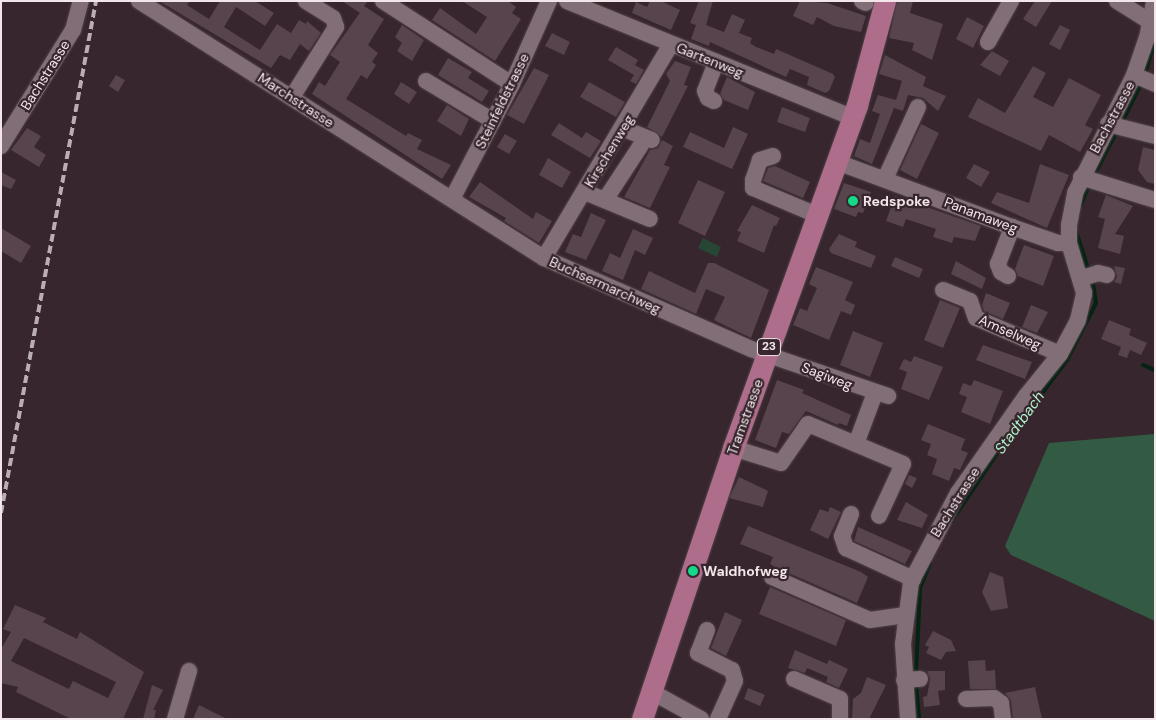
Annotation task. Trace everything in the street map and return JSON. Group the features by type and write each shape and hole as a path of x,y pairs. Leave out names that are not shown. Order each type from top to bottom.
{"main road":[{"name":"Tramstrasse","path":"642,719 733,448 853,118 871,2"}],"street":[{"name":"Bachstrasse","path":"1,146 73,30 81,1"},
{"name":"Marchstrasse","path":"139,1 452,199"},
{"path":"292,97 336,27 333,18 306,1"},
{"path":"383,1 512,84"},
{"name":"Steinfeldstrasse","path":"452,199 512,84 549,1"},
{"name":"Gartenweg","path":"568,1 853,118"},
{"path":"988,42 1011,1"},
{"path":"1117,1 1153,9"},
{"name":"Bachstrasse","path":"908,719 904,680 904,615 912,579 958,493 1020,404 1070,346 1093,276 1069,244 1071,207 1088,179 1108,124 1134,75 1147,38 1153,9"},
{"name":"Kirschenweg","path":"544,258 585,192 671,44"},
{"path":"714,101 708,98 706,90 716,62"},
{"path":"1134,75 1155,84"},
{"path":"426,82 493,121"},
{"path":"885,179 918,107"},
{"path":"1108,124 1155,136"},
{"path":"605,200 647,142 622,128"},
{"path":"773,156 760,160 753,180 753,188 817,215"},
{"name":"Panamaweg","path":"837,162 1012,227 1069,244"},
{"path":"1088,179 1155,200"},
{"path":"585,192 650,219"},
{"name":"Buchsermarchweg","path":"452,199 544,258 766,355"},
{"path":"1008,276 1001,272 998,264 1012,227"},
{"name":"Amselweg","path":"943,290 970,301 976,318 1070,346"},
{"name":"Sagiweg","path":"766,355 881,395 856,444"},
{"path":"733,448 781,463 808,424 902,464 879,516"},
{"path":"851,514 842,536 846,548 912,579"},
{"path":"772,577 870,620 904,615"},
{"path":"707,630 698,653 732,670 735,681 718,719"},
{"path":"175,719 189,672"},
{"path":"794,679 840,699 840,719"},
{"path":"904,680 920,680"},
{"path":"652,692 701,719"},
{"path":"966,699 994,698 1001,703 1004,719"}],"green space":[{"path":"703,238 721,247 717,257 698,248"},
{"path":"1155,434 1155,621 1011,555 1005,546 1049,443"}],"building":[{"path":"159,1 190,1 187,5 209,19 220,1 255,1 274,13 265,26 236,7 224,27 260,50 277,24 291,33 299,20 306,24 307,21 321,33 309,51 300,44 290,60 280,55 271,68"},
{"path":"342,1 368,1 364,6 384,19 368,45 378,53 372,62 376,65 367,79 361,75 346,99 406,136 408,133 422,140 417,149 451,165 442,179 312,94 319,82 325,86 340,62 330,55 360,13"},
{"path":"462,1 508,1 516,7 512,13 521,19 495,61 432,20 440,8 476,34 487,17"},
{"path":"650,1 661,1 680,10 671,30 632,13 636,2 647,7"},
{"path":"699,1 713,1 706,25 724,32 732,14 745,20 739,33 752,38 750,43 756,47 774,54 776,49 833,74 835,77 829,91 825,93 807,85 809,77 790,69 786,77 710,42 709,46 691,39 696,25 690,23"},
{"path":"800,1 827,3 866,16 861,32 834,26 817,17 813,25 793,16"},
{"path":"897,1 913,1 910,13 943,24 932,60 912,50 914,43 889,38"},
{"path":"1035,1 1052,1 1036,27 1023,19"},
{"path":"967,17 984,26 973,48 956,39"},
{"path":"402,25 424,40 412,61 397,51 402,43 395,37"},
{"path":"1060,25 1070,30 1060,50 1049,44"},
{"path":"552,33 570,42 564,55 545,46"},
{"path":"616,47 638,60 635,65 644,70 636,84 630,81 634,75 608,60"},
{"path":"992,51 1009,61 1000,76 980,65"},
{"path":"885,55 926,77 923,86 946,96 938,111 923,98 908,95 903,111 894,108 872,164 854,156 860,139 870,143 880,114 872,111 878,95 896,100 902,81 879,74"},
{"path":"448,58 472,72 468,78 489,91 482,102 438,75"},
{"path":"675,61 691,67 684,85 688,86 662,137 647,127 670,81 666,74"},
{"path":"1033,66 1046,73 1033,97 1053,107 1069,78 1101,95 1085,125 1093,129 1080,152 1049,135 1041,151 968,117 978,98 1005,113"},
{"path":"534,68 549,75 524,124 507,115"},
{"path":"116,75 125,80 118,92 109,86"},
{"path":"727,77 755,92 748,110 724,100 720,94"},
{"path":"401,82 417,92 409,104 394,94"},
{"path":"589,82 625,102 616,117 580,97"},
{"path":"447,105 469,119 461,136 437,121"},
{"path":"782,107 810,118 805,132 777,122"},
{"path":"559,123 582,138 586,132 601,141 590,158 551,135"},
{"path":"921,124 939,133 917,179 900,170"},
{"path":"733,127 748,134 732,169 683,147 690,132 724,148"},
{"path":"27,128 41,136 34,147 46,155 39,167 11,150"},
{"path":"505,134 517,141 509,154 497,147"},
{"path":"662,140 673,146 664,165 670,167 650,208 624,197 650,150 658,148"},
{"path":"1143,147 1155,150 1155,184 1147,182 1138,170"},
{"path":"548,158 571,172 562,188 539,175"},
{"path":"974,164 990,172 981,187 966,178"},
{"path":"1040,164 1069,175 1047,228 991,203 997,192 1029,203"},
{"path":"775,166 810,182 803,198 763,181 768,168"},
{"path":"1,172 16,180 11,189 1,185"},
{"path":"698,180 725,192 705,236 678,223"},
{"path":"480,182 533,219 536,212 552,221 539,243 504,221 506,218 469,197"},
{"name":"Redspoke","path":"844,183 871,192 863,213 858,212 856,217 834,209"},
{"path":"1106,195 1133,206 1115,234 1124,236 1120,254 1098,248 1105,219 1098,217"},
{"path":"895,196 981,226 975,241 954,237 952,243 933,237 936,229 906,219 903,227 886,221"},
{"path":"752,205 780,218 776,226 774,225 764,253 737,241 741,232 737,231"},
{"path":"591,213 606,220 586,260 565,252 573,234 581,237"},
{"path":"1,228 31,246 21,263 1,251"},
{"path":"633,229 653,238 645,255 635,250 623,280 602,271 610,253 620,258"},
{"path":"839,234 857,242 855,247 876,256 871,268 831,253 829,249"},
{"path":"1024,245 1054,256 1043,286 1018,276 1015,269"},
{"path":"895,257 923,269 919,278 891,266"},
{"path":"956,261 986,278 982,289 951,274"},
{"path":"708,263 714,263 769,290 751,338 714,320 725,297 706,289 696,314 641,289 649,271 695,293"},
{"path":"1114,266 1125,268 1121,284 1114,282 1117,277"},
{"path":"816,267 853,282 845,300 855,305 851,315 841,311 829,340 793,325 800,308 807,311 817,288 809,284"},
{"path":"986,293 1010,303 1003,319 984,311 982,305"},
{"path":"940,300 960,308 943,348 924,340"},
{"path":"1031,305 1048,312 1037,333 1022,327"},
{"path":"1109,320 1131,329 1129,335 1147,343 1141,355 1130,350 1127,358 1118,355 1121,347 1101,339"},
{"path":"853,331 883,343 870,377 840,365"},
{"path":"983,345 1032,362 1025,379 976,360"},
{"path":"914,356 943,367 929,400 901,389 907,372 899,369 904,359 911,362"},
{"path":"777,380 804,390 802,393 851,415 847,426 839,423 838,425 806,411 789,434 782,432 776,448 755,440"},
{"path":"974,380 1003,391 990,424 961,412 967,397 959,394 963,383 971,386"},
{"path":"928,424 965,439 961,450 968,453 960,470 954,468 949,481 932,474 937,459 927,455 931,444 921,440"},
{"path":"909,475 917,478 912,488 905,484"},
{"path":"739,477 768,491 763,507 729,498"},
{"path":"906,502 928,515 922,528 897,520"},
{"path":"830,507 841,512 828,539 810,530 820,509 828,512"},
{"path":"748,526 861,572 868,577 857,603 777,568 770,564 773,557 740,544"},
{"path":"858,527 912,551 905,564 854,541"},
{"path":"990,572 1003,577 1008,608 991,611 982,592"},
{"path":"770,587 846,620 836,646 759,614"},
{"path":"15,605 46,618 43,622 77,639 80,632 144,672 123,719 71,719 16,692 18,687 1,683 1,649 11,632 3,629","holes":["24,638 116,682 108,698 73,681 69,689 11,661"]},
{"path":"725,612 742,620 726,656 711,648"},
{"path":"933,631 951,640 956,651 946,652 941,660 926,653 929,647 925,645"},
{"path":"795,650 827,664 829,660 848,669 839,688 826,682 828,677 807,668 805,673 788,668"},
{"path":"985,660 986,671 995,670 996,689 970,689 968,661"},
{"path":"927,671 945,671 945,690 938,691 940,705 924,707 923,697 927,696 930,679"},
{"path":"867,677 886,685 869,719 852,719 853,699 861,693"},
{"path":"152,685 163,690 153,710 156,710 154,719 143,719"},
{"path":"1035,687 1042,719 1013,719 1011,701 1005,693"},
{"path":"748,688 765,695 760,706 744,699"},
{"path":"199,705 227,719 193,719"}],"waterway":[{"name":"Stadtbach","path":"1145,74 1155,40"},
{"name":"Stadtbach","path":"1122,122 1140,86"},
{"name":"Stadtbach","path":"1094,175 1116,133"},
{"name":"Stadtbach","path":"1081,205 1089,184"},
{"name":"Stadtbach","path":"1076,231 1089,272"},
{"name":"Stadtbach","path":"951,522 1000,449 1067,360 1096,303 1092,278"},
{"path":"1143,365 1155,370"},
{"name":"Stadtbach","path":"916,674 920,588 930,563"},
{"name":"Stadtbach","path":"916,684 919,719"}],"railway":[{"path":"1,513 96,1"}],"place":[{"name":"Redspoke","path":"853,201"},
{"name":"Waldhofweg","path":"693,571"}]}
